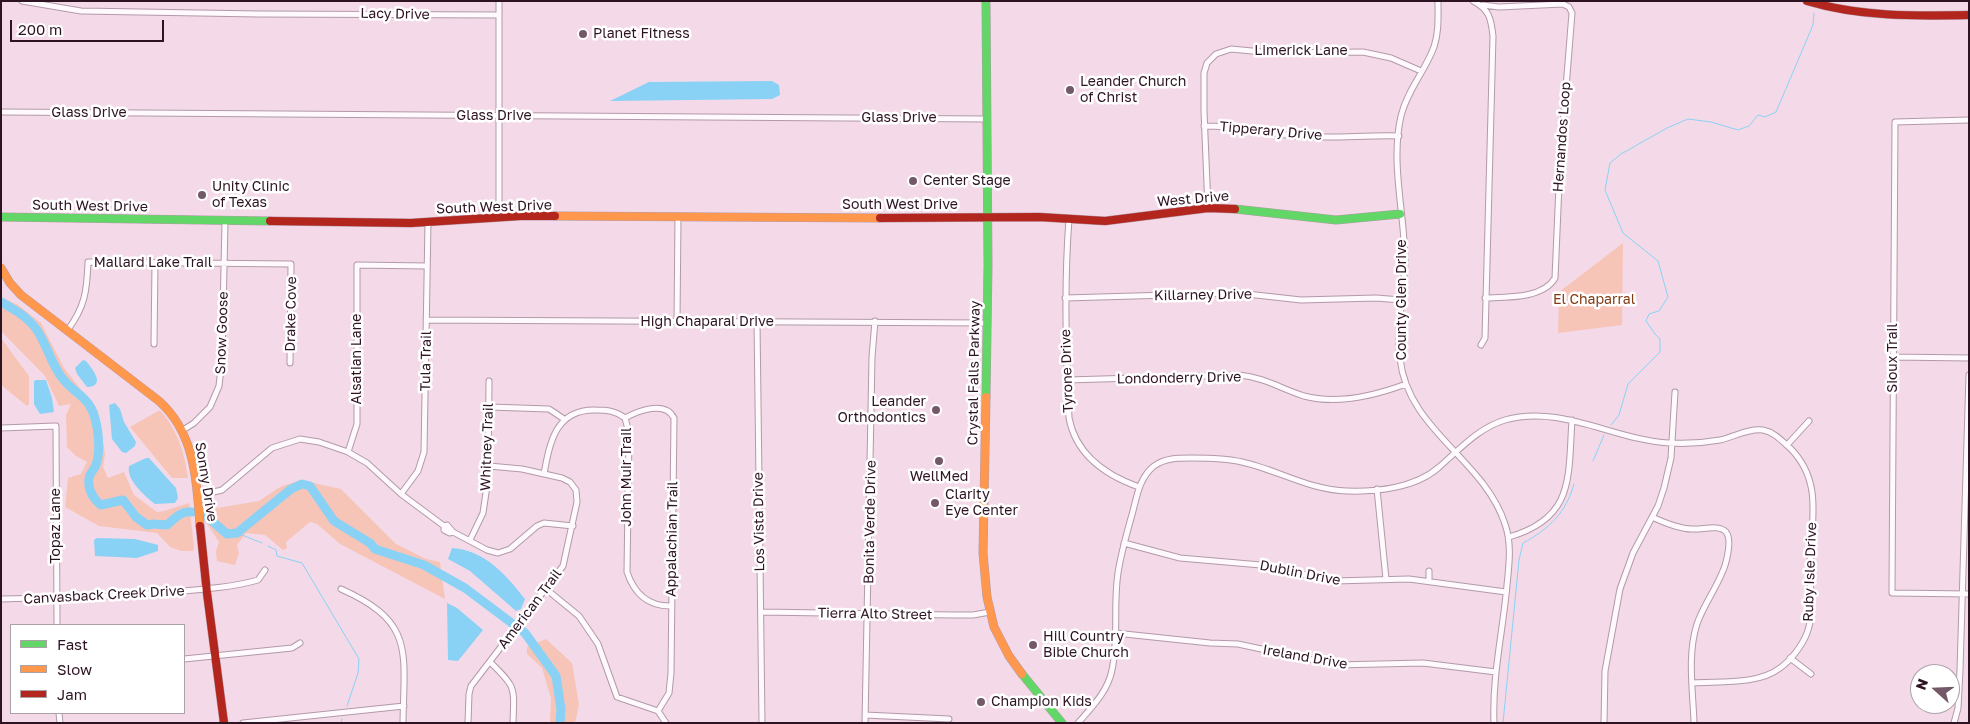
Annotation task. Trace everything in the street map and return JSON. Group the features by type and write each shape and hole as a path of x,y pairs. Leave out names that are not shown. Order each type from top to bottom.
{"street":[{"name":"Lacy Drive","path":"22,1 81,10 259,14 499,15"},
{"path":"499,217 500,1"},
{"name":"Crystal Falls Parkway","path":"986,1 988,218 984,586 998,635 1016,666 1062,723"},
{"name":"County Glen Drive","path":"1438,1 1436,41 1404,107 1399,136 1398,187 1405,261 1401,300 1400,358 1406,384 1413,401 1424,418 1490,493 1501,513 1508,537 1509,558 1494,691 1494,723"},
{"name":"Hernandos Loop","path":"1472,1 1483,5 1499,7 1563,4 1569,7 1572,13 1560,162 1555,278 1547,287 1518,297 1485,298"},
{"path":"1807,1 1849,11 1890,15 1969,15"},
{"path":"1482,345 1484,338 1492,36 1490,18 1483,5"},
{"name":"Limerick Lane","path":"1208,208 1204,126 1206,66 1211,58 1225,49 1273,53 1362,52 1391,58 1421,71"},
{"name":"Glass Drive","path":"1,112 987,119"},
{"name":"Sioux Trail","path":"1966,594 1892,593 1892,357 1895,122 1969,120"},
{"name":"Tipperary Drive","path":"1204,126 1233,127 1315,137 1399,136"},
{"name":"West Drive","path":"988,218 1039,217 1115,221 1208,208 1249,209 1336,220 1400,214"},
{"name":"South West Drive","path":"1,217 428,222 499,217 988,218"},
{"path":"678,217 678,322"},
{"name":"Tyrone Drive","path":"1070,219 1065,298 1068,418 1072,433 1090,460 1107,472 1139,487"},
{"name":"Snow Goose","path":"183,430 194,424 210,407 220,386 225,220"},
{"name":"Tula Trail","path":"401,494 418,471 424,452 428,222"},
{"name":"Mallard Lake Trail","path":"67,331 75,321 84,301 88,262 291,264"},
{"path":"154,344 155,262"},
{"name":"Drake Cove","path":"290,364 291,264"},
{"name":"Alsatian Lane","path":"348,452 357,424 357,265 427,266"},
{"name":"Sonny Drive","path":"1,268 10,283 21,295 159,401 183,430 190,448 197,496 206,589 224,723"},
{"name":"Killarney Drive","path":"1065,298 1238,293 1301,300 1376,298 1401,300"},
{"name":"High Chaparal Drive","path":"426,320 987,323"},
{"name":"Los Vista Drive","path":"757,321 762,723"},
{"name":"Bonita Verde Drive","path":"865,723 874,321"},
{"path":"1892,357 1969,358"},
{"name":"Londonderry Drive","path":"1067,380 1239,375 1263,379 1305,396 1333,399 1349,399 1372,395 1406,384"},
{"path":"1969,376 1966,594 1960,670 1969,670"},
{"name":"Whitney Trail","path":"470,540 484,510 489,466 489,382"},
{"path":"1604,723 1605,670 1620,589 1633,553 1652,517 1664,488 1669,470 1675,392"},
{"path":"489,408 549,409 564,420 550,444 544,474"},
{"name":"Appalachian Trail","path":"625,418 644,409 666,410 674,418 670,606 671,673 669,693 658,711"},
{"name":"John Muir Trail","path":"564,420 573,412 586,410 610,411 625,418 629,433 627,572 630,580 646,600 655,605 670,606"},
{"name":"Ruby Isle Drive","path":"1139,487 1148,472 1161,462 1172,459 1210,458 1251,464 1319,488 1348,491 1407,484 1423,478 1437,469 1483,430 1508,419 1535,417 1572,420 1644,440 1672,443 1708,442 1758,430 1774,434 1799,458 1806,469 1811,481 1814,500 1810,552 1810,621 1805,638 1779,669 1760,678 1693,683"},
{"path":"1508,537 1538,524 1550,516 1561,500 1567,481 1572,420"},
{"path":"1787,445 1809,421"},
{"name":"Topaz Lane","path":"1,428 56,426 57,624"},
{"path":"197,496 222,490 238,478 255,460 272,448 300,440 319,442 348,452 367,463 401,494 444,526 446,531 453,532 491,552 503,552 510,549 537,526 544,523 573,526"},
{"name":"American Trail","path":"468,723 470,690 565,562 577,502 576,490 566,480 513,468 489,466"},
{"path":"1078,723 1097,701 1112,671 1118,573 1139,487"},
{"path":"1377,489 1386,579"},
{"path":"1652,517 1690,530 1720,528 1726,532 1728,537 1725,567 1711,592 1695,630 1692,654 1694,723"},
{"name":"Dublin Drive","path":"1124,543 1180,558 1261,565 1334,581 1363,582 1386,579 1429,581 1506,592"},
{"name":"Canvasback Creek Drive","path":"1,599 142,595 206,589 258,580 265,570"},
{"path":"1429,571 1429,581"},
{"path":"341,589 363,599 381,611 396,630 403,648 403,723"},
{"path":"546,589 579,616 598,644 618,697 658,711 666,723"},
{"name":"Tierra Alto Street","path":"761,612 956,615 990,612"},
{"name":"Ireland Drive","path":"1115,633 1238,644 1336,665 1423,663 1496,672"},
{"path":"185,659 292,648 300,643"},
{"path":"1790,658 1811,674"},
{"path":"490,662 511,684 514,693 513,723"},
{"path":"243,723 404,706"},
{"path":"865,715 949,719"}],"green space":[{"name":"El Chaparral","path":"1623,243 1622,325 1558,333 1559,292"},
{"path":"1,297 18,305 41,323 64,368 98,411 105,454 103,467 108,478 124,472 134,495 157,512 189,503 193,551 181,551 170,547 157,533 99,526 65,507 68,478 81,474 87,462 76,456 67,447 66,415 71,404 59,406 45,376 1,331"},
{"path":"1,338 29,376 29,404 27,406 1,385"},
{"path":"160,410 176,434 188,478 172,478 130,427"},
{"path":"300,480 341,489 396,544 426,559 440,562 445,599 340,544 317,524 310,522 286,542 287,548 283,550 265,535 246,533 237,545 239,553 235,565 217,561 216,551 219,542 205,521 205,510 259,501 280,487"},
{"path":"546,639 572,663 579,705 575,723 550,723 551,698 542,668 527,654 527,647"}],"water":[{"path":"772,81 779,85 780,95 772,99 610,101 649,82"},
{"path":"83,360 92,368 96,377 96,384 93,386 87,387 77,374 75,368"},
{"path":"46,380 54,412 40,414 34,404 34,381"},
{"path":"115,403 120,409 124,422 136,442 135,446 126,453 122,452 112,439 109,405"},
{"path":"149,458 176,488 178,498 175,503 155,504 133,482 130,477 129,466"},
{"path":"97,538 135,539 158,545 158,551 137,558 95,556 94,540"},
{"path":"452,548 475,553 494,565 525,599 521,609 516,611 470,571 448,559"},
{"path":"447,603 457,608 483,630 458,661 448,660"}],"waterway":[{"path":"1611,425 1619,415 1628,384 1660,352 1660,339 1646,321 1649,314 1659,311 1668,297 1658,261 1623,233 1605,190 1610,163 1621,154 1667,128 1688,119 1711,122 1738,130 1749,126 1758,115 1765,117 1776,112 1813,25 1814,13"},
{"path":"1,302 19,313 34,326 60,375 71,388 87,401 91,408 97,427 99,446 96,466 90,475 89,483 91,492 98,502 101,505 123,500 136,517 147,525 167,525 182,514 192,512"},
{"path":"1593,461 1604,435"},
{"path":"204,514 227,534 237,533 291,489 302,484 310,486 334,521 370,543 375,549 424,565 465,588 513,624"},
{"path":"1503,723 1519,560 1523,543 1541,532 1555,519 1571,494 1574,484"},
{"path":"237,533 262,543"},
{"path":"268,546 276,550 277,556 302,563 359,659 358,673 347,706"},
{"path":"520,629 525,633 556,676 561,709 560,723"},
{"path":"341,723 342,719"}],"traffic: fast":[{"path":"986,1 988,265 986,397"},
{"path":"1235,209 1336,220 1400,214"},
{"path":"1,217 270,221"},
{"path":"1022,674 1062,723"}],"traffic: slow":[{"path":"555,216 880,218"},
{"path":"1,268 10,283 21,295 159,401 171,414 180,428 192,459 200,526"},
{"path":"986,397 983,553 987,597 994,627 1009,656 1022,674"}],"traffic: jam":[{"path":"1807,1 1867,13 1969,15"},
{"path":"880,218 1039,217 1105,221 1208,208 1235,209"},
{"path":"270,221 411,223 520,216 555,216"},
{"path":"200,526 224,723"}],"place":[{"name":"Planet Fitness","path":"583,34"},
{"name":"Leander Church of Christ","path":"1070,90"},
{"name":"Center Stage","path":"913,181"},
{"name":"Unity Clinic of Texas","path":"202,195"},
{"name":"Leander Orthodontics","path":"936,410"},
{"name":"WellMed","path":"939,461"},
{"name":"Clarity Eye Center","path":"935,503"},
{"name":"Hill Country Bible Church","path":"1033,645"},
{"name":"Champion Kids","path":"981,702"}]}
